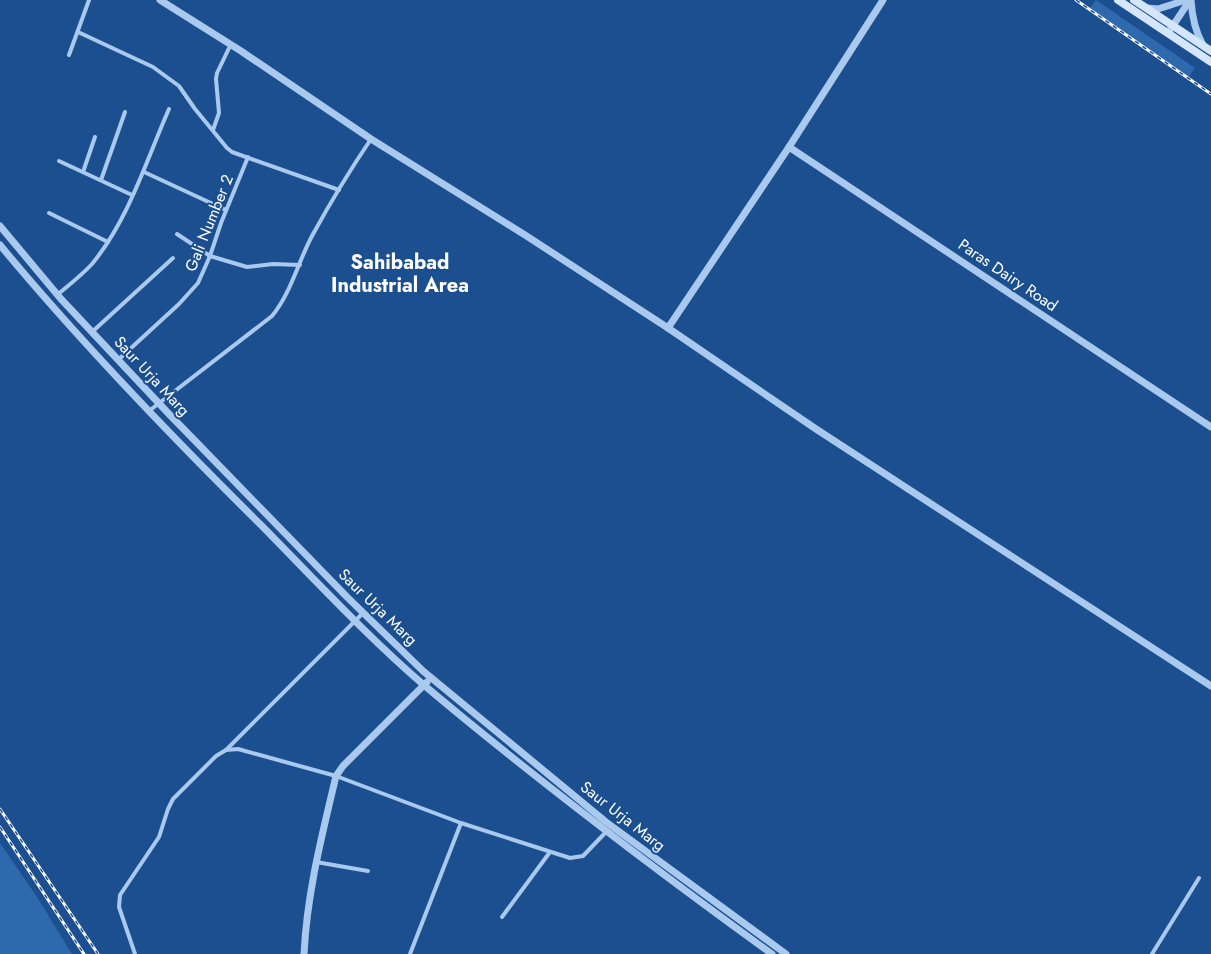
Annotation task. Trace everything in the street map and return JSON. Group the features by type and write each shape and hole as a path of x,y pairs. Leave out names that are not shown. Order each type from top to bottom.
{"main road":[{"path":"1118,0 1211,62"},
{"path":"1134,0 1208,49"}],"street":[{"path":"69,55 89,0"},
{"path":"160,0 231,44 371,139 525,235 668,328 816,429 1211,686"},
{"path":"668,328 789,147 883,0"},
{"path":"1146,8 1158,9 1175,2 1186,0"},
{"path":"1168,33 1191,0"},
{"path":"1191,0 1192,16 1196,32 1208,49"},
{"path":"78,32 153,67 179,86 195,109 232,152 339,190"},
{"path":"213,130 219,113 216,89 217,73 231,44"},
{"path":"58,295 91,265 108,242 144,172 170,109"},
{"path":"101,180 126,112"},
{"path":"83,172 95,137"},
{"path":"149,411 272,316 300,265 311,238 371,139"},
{"name":"Paras Dairy Road","path":"789,147 1211,427"},
{"name":"Gali Number 2","path":"118,360 193,290 210,256 226,210 248,157"},
{"path":"59,161 132,195"},
{"path":"144,172 226,210"},
{"path":"49,213 108,242"},
{"name":"Saur Urja Marg","path":"0,226 58,295 159,404 363,613 432,678 606,822 786,954"},
{"path":"177,234 210,256 247,267 274,264 300,265"},
{"path":"1,246 11,239"},
{"name":"Saur Urja Marg","path":"1,246 53,307 149,411 356,621 424,685 494,744 606,832 772,954"},
{"path":"92,332 172,258"},
{"path":"135,954 120,907 120,896 159,837 168,808 173,799 216,756 226,750 363,613"},
{"path":"304,954 305,925 316,862 336,776 343,766 432,678"},
{"path":"226,750 238,749 336,776 461,823 570,858 583,856 606,832"},
{"path":"410,954 461,823"},
{"path":"502,917 550,852"},
{"path":"316,862 368,871"},
{"path":"1152,954 1199,878"}],"shaded area":[{"path":"1096,0 1195,68 1188,78 1088,10"},
{"path":"0,843 37,897 72,954 0,954"}],"railway":[{"path":"1076,0 1211,94"},
{"path":"0,809 98,954"},
{"path":"0,827 84,954"}],"district":[{"name":"Sahibabad Industrial Area","path":"400,274"}]}
